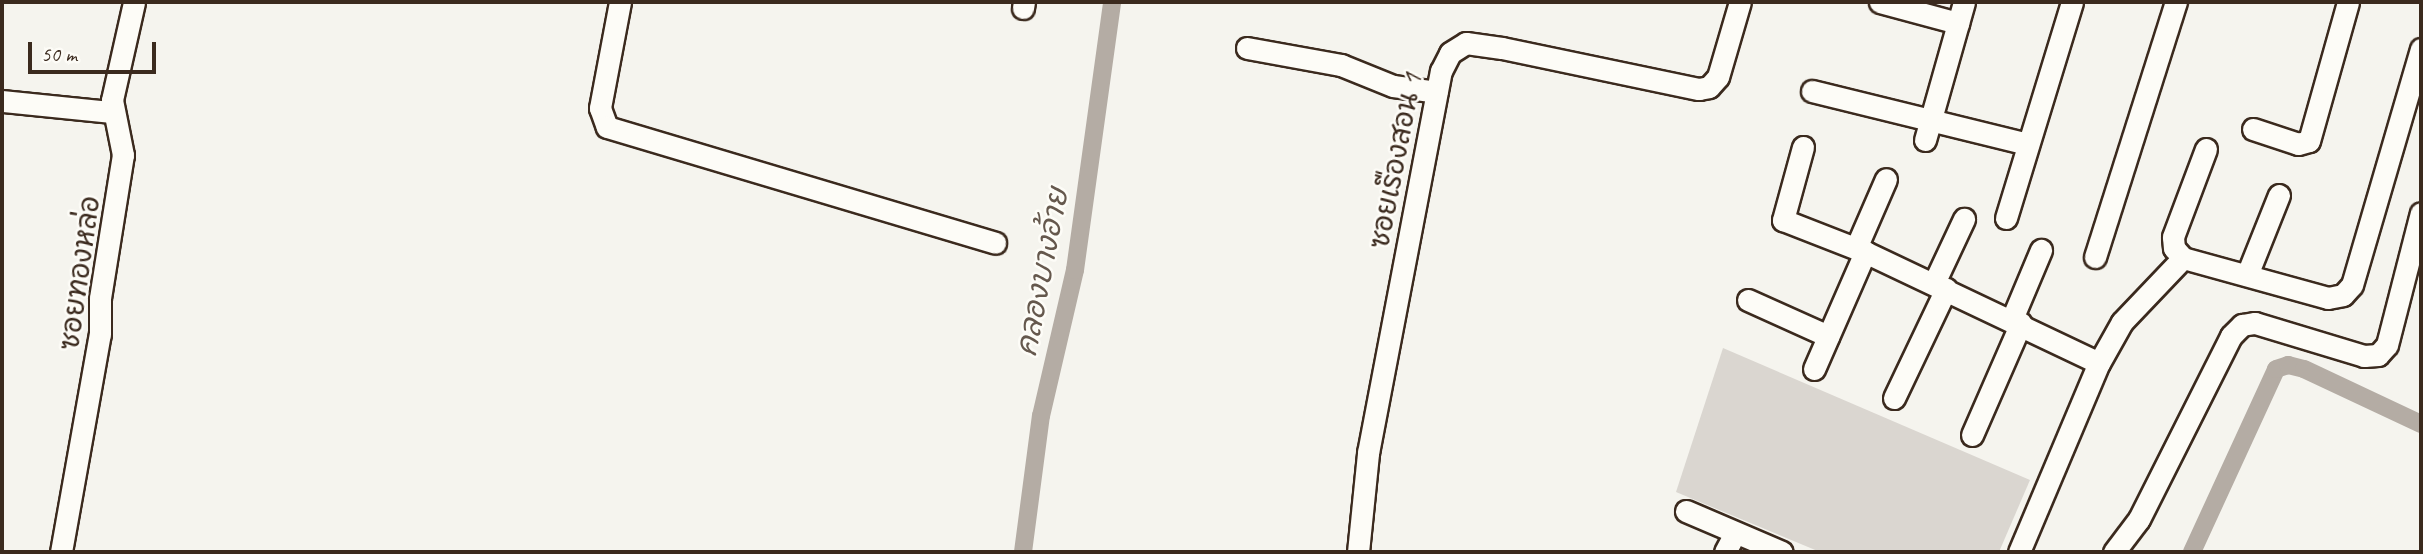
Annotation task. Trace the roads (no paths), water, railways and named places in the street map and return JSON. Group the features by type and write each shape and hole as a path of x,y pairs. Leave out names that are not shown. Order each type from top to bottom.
{"street":[{"name":"ซอยทองหล่อ","path":"61,552 84,436 100,334 100,298 123,155 111,112 134,2"},
{"path":"620,2 600,108 607,127 995,243"},
{"name":"ซอยเรืองสอน 1","path":"1358,552 1368,453 1437,92 1450,53 1466,43 1677,85 1709,87 1718,77 1740,2"},
{"path":"1880,2 1958,23"},
{"path":"1927,130 1964,2"},
{"path":"2006,218 2072,2"},
{"path":"2095,257 2176,2"},
{"path":"2253,129 2298,144 2309,141 2348,2"},
{"path":"1247,48 1341,65 1394,86 1437,92"},
{"path":"2206,149 2173,237 2174,248 2183,258 2328,299 2343,295 2352,285 2421,50"},
{"path":"1812,91 1927,130 2027,144"},
{"path":"2,101 111,112"},
{"path":"1802,147 1783,219 1940,286 2099,363"},
{"path":"1814,369 1886,179"},
{"path":"2247,275 2279,195"},
{"path":"2114,552 2139,519 2231,336 2242,325 2255,323 2364,356 2378,355 2387,345 2412,286 2421,213"},
{"path":"1894,398 1964,219"},
{"path":"1972,435 2041,250"},
{"path":"2019,552 2099,363 2122,322 2183,258"},
{"path":"1748,300 1828,336"},
{"path":"1686,511 1782,552"},
{"path":"1726,552 1735,533"}],"waterway":[{"name":"คลองบางอ้าย","path":"1023,552 1041,416 1075,270 1112,2"},
{"path":"2192,552 2276,369 2288,365 2304,369 2421,424"}]}
